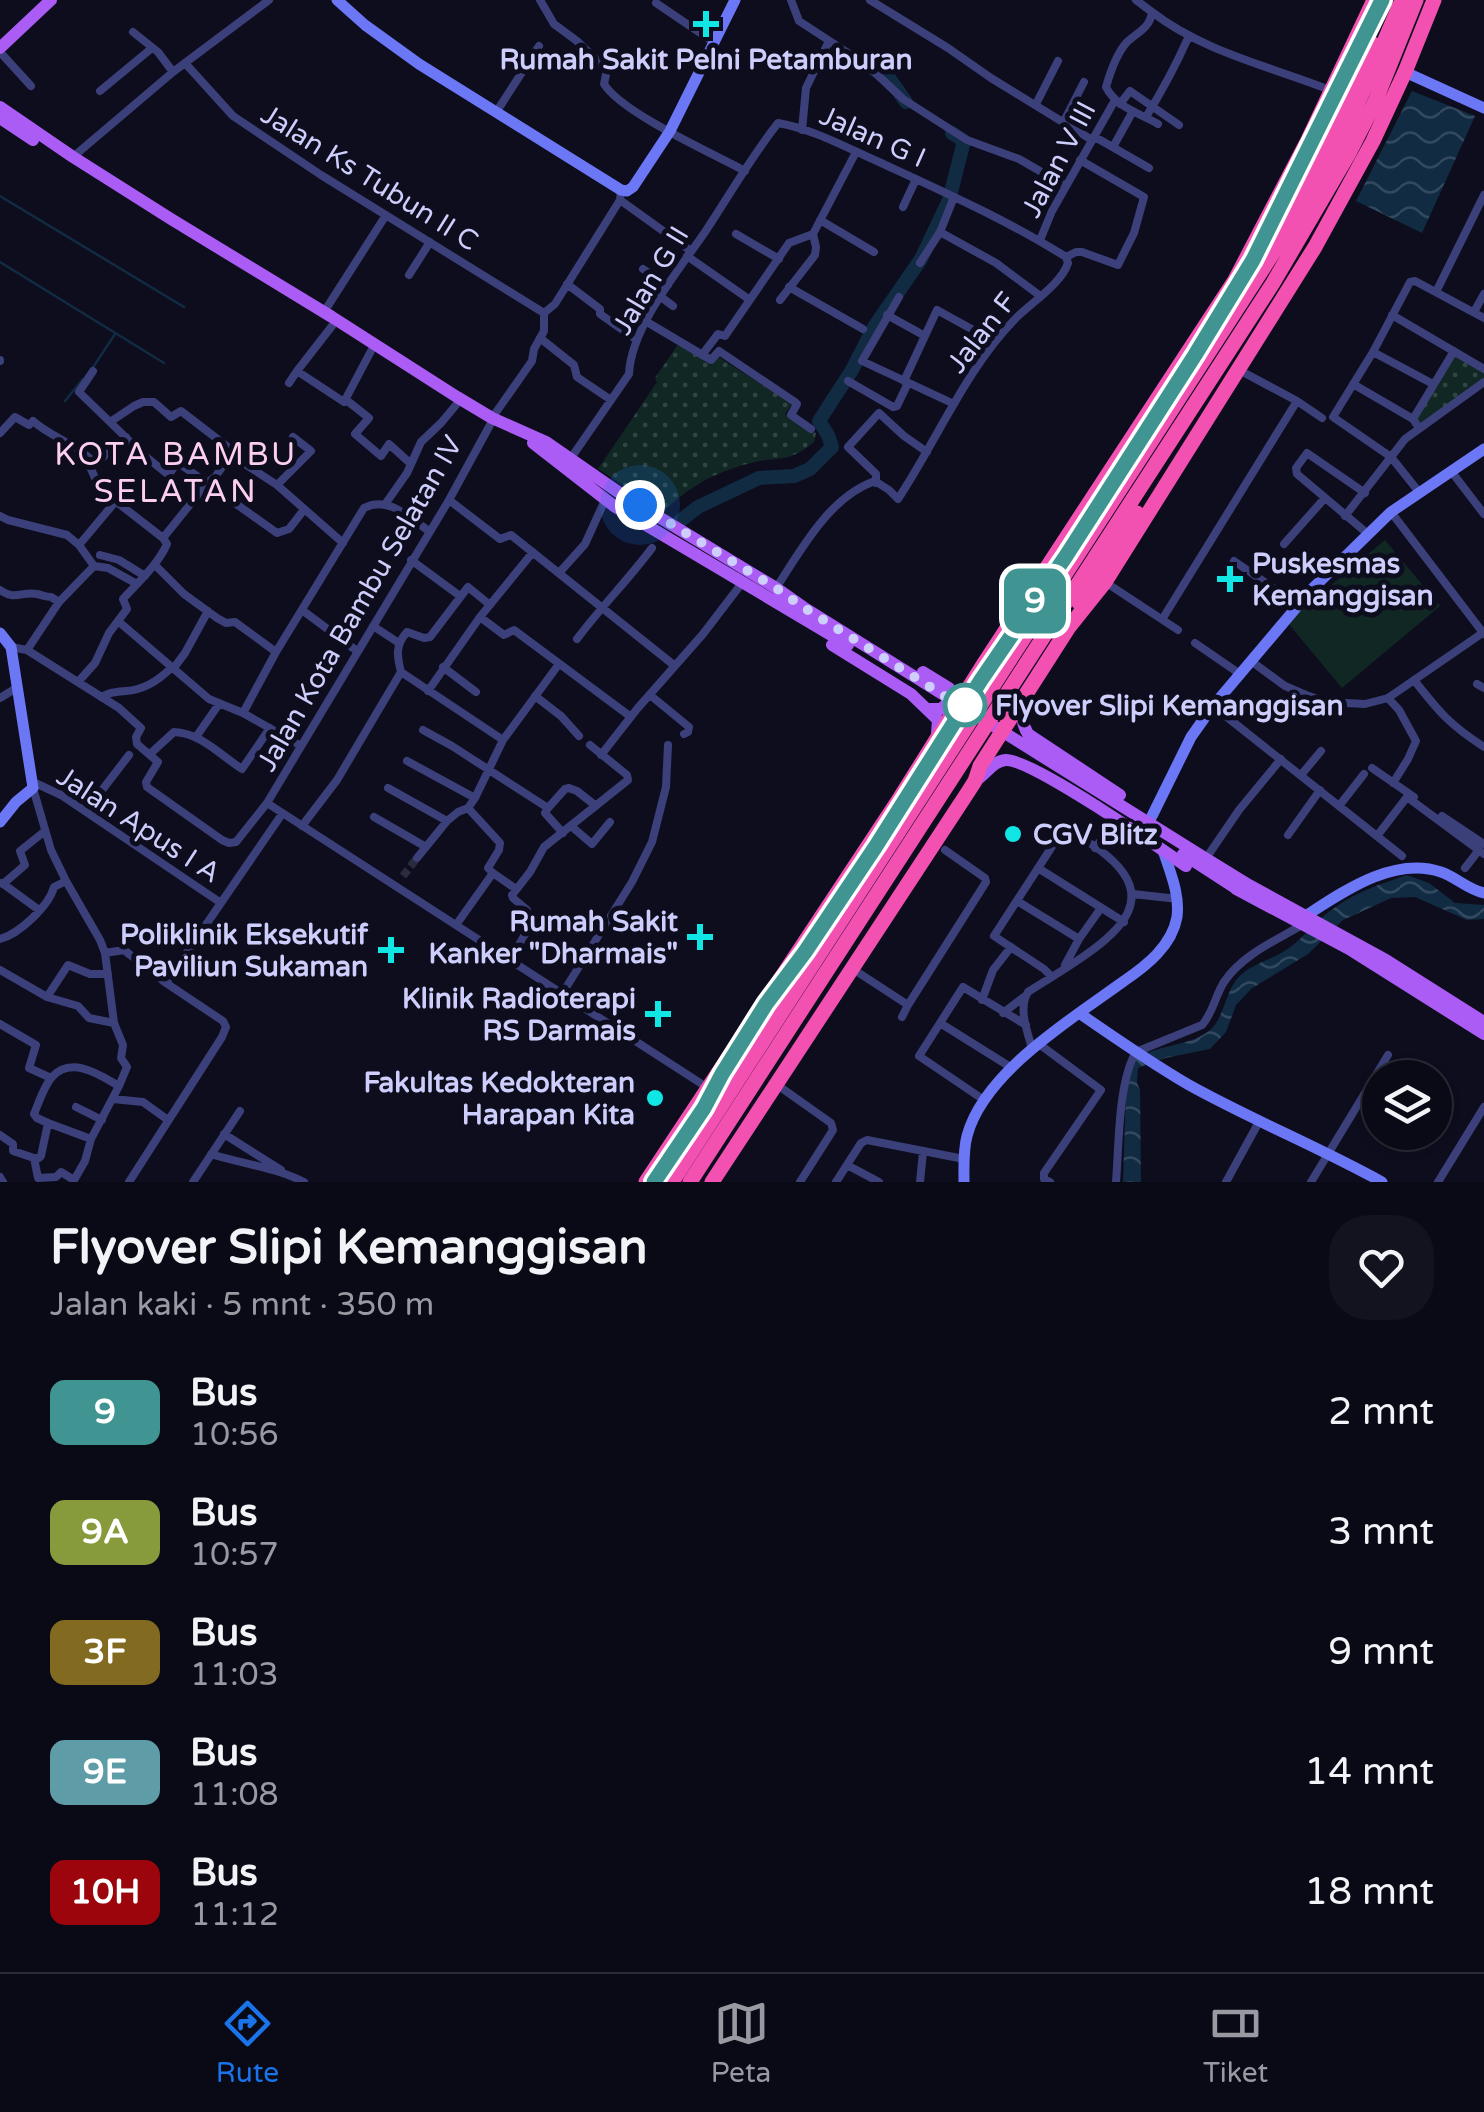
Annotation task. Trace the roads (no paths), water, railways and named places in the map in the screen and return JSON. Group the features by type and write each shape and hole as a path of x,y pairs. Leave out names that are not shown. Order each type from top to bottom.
{"highway":[{"path":"646,1182 1242,268 1374,0"},
{"path":"1242,268 1259,254 1289,207 1399,0"},
{"path":"690,1182 1319,182 1362,96 1399,0"},
{"path":"672,1182 839,940 1273,283 1334,184 1375,102 1416,0"},
{"path":"713,1180 730,1169 817,1029 859,973 940,847 980,766 1069,627 1105,582 1315,247 1357,173 1406,72 1434,0"},
{"path":"1069,627 1082,597 1156,482 1168,446"},
{"path":"713,1180 942,843"},
{"path":"710,1124 730,1073 802,948"}],"main road":[{"path":"0,38 38,0"},
{"path":"0,50 52,0"},
{"path":"0,106 73,158 324,312 491,421 538,438 622,494 943,684 950,700 941,709 928,709"},
{"path":"0,118 456,405 535,444 606,500 742,583 801,611 1244,888 1402,970 1484,1022"},
{"path":"780,587 801,611"},
{"path":"761,594 778,610 928,709 939,724 934,744"},
{"path":"943,684 968,681 977,674"},
{"path":"1024,697 1023,726 1028,734 1152,816 1200,861"},
{"path":"1031,769 1029,756 1043,745"},
{"path":"975,782 994,764 1014,761 1164,850 1200,861"},
{"path":"1333,935 1484,1034"}],"street":[{"path":"73,158 173,72 269,0"},
{"path":"338,0 419,64 496,110 621,195 750,300"},
{"path":"540,0 554,24 607,70 606,88 633,110 746,170"},
{"path":"544,313 555,304 621,195 633,188 670,131 735,0"},
{"path":"791,0 799,21 868,66 901,97 967,140 1019,159 1066,186"},
{"path":"870,0 991,78 1149,168"},
{"path":"1136,0 1188,38 1331,90"},
{"path":"656,3 714,43"},
{"path":"1152,13 1141,33 1128,42 1108,80 1107,91 1118,102 1158,124"},
{"path":"133,32 173,72"},
{"path":"1146,117 1182,56 1188,38"},
{"path":"802,130 806,88 829,41"},
{"path":"496,110 539,46"},
{"path":"100,92 152,48"},
{"path":"0,50 31,86"},
{"path":"1036,104 1058,61"},
{"name":"Jalan Ks Tubun II C","path":"185,63 233,116 544,313"},
{"path":"1406,72 1484,108"},
{"path":"1064,121 1084,82"},
{"path":"1118,102 1130,91 1179,125"},
{"name":"Jalan V III","path":"1040,240 1080,160 1118,102"},
{"path":"1113,147 1133,111"},
{"name":"Jalan G I","path":"776,126 780,122 802,130 916,179 1040,240 1066,257"},
{"name":"Jalan G II","path":"571,458 629,374 637,340 668,285 776,126"},
{"path":"780,300 815,255 813,234 856,152"},
{"path":"1040,295 1064,274 1066,257 1082,252 1118,264 1134,233 1144,197 1080,160"},
{"path":"903,207 916,179"},
{"path":"1436,292 1481,209 1484,195"},
{"path":"920,263 940,232 951,196"},
{"path":"324,312 386,215"},
{"path":"820,220 874,252"},
{"name":"Jalan F","path":"876,482 898,499 1001,333 1040,295 996,263 940,232"},
{"path":"736,234 780,259"},
{"path":"702,355 718,334 725,336 789,243 813,234"},
{"path":"410,275 430,242"},
{"path":"643,269 668,285"},
{"path":"1419,492 1391,457 1333,417 1410,282 1415,280 1484,318"},
{"path":"566,284 637,340"},
{"path":"789,287 863,330"},
{"path":"1474,312 1484,294"},
{"path":"898,297 862,361 954,404"},
{"path":"660,298 674,306"},
{"path":"848,381 897,406 937,310 995,342"},
{"name":"Jalan Kota Bambu Selatan IV","path":"150,754 158,762 147,787 229,843 236,842 267,804 449,500 491,421 525,374 544,331 544,313"},
{"path":"887,315 925,336"},
{"path":"1392,316 1484,368"},
{"path":"647,322 711,360 719,351 795,402 790,415 810,428"},
{"path":"289,384 332,326"},
{"path":"540,338 574,365 577,376 611,400"},
{"path":"1412,419 1454,350"},
{"path":"297,371 344,402 371,351"},
{"path":"1373,352 1433,384"},
{"path":"1238,370 1322,418"},
{"path":"93,371 79,390 166,473 178,463 277,532 289,528 303,510"},
{"path":"1345,516 1405,439 1484,382"},
{"path":"1353,384 1412,419 1419,428"},
{"path":"345,399 369,418 355,434 381,456 389,444 411,464"},
{"path":"110,422 143,402 153,401 171,417 183,412 231,449 232,454 277,485 343,543"},
{"path":"1163,618 1297,401"},
{"path":"386,503 421,442 456,405"},
{"path":"780,587 800,552 834,508 862,487 876,482 876,474 848,447 879,413 927,452"},
{"path":"0,433 15,416 29,425 33,421 50,435 85,452 95,464"},
{"path":"277,485 311,451 294,436"},
{"path":"78,682 95,663 108,633 128,607 122,599 155,565 167,542 98,488 91,469 126,437"},
{"path":"1152,816 1185,748 1213,706 1298,605 1391,512 1484,449"},
{"path":"1364,492 1307,453 1296,468 1297,474 1368,534"},
{"path":"163,538 232,454"},
{"path":"1451,472 1483,510"},
{"path":"1284,544 1324,498"},
{"path":"449,500 500,538 511,535 675,666"},
{"path":"559,573 585,544 606,500"},
{"path":"79,546 116,502"},
{"path":"243,713 364,508 386,503 429,531"},
{"path":"1251,660 1285,686 1326,702 1365,704 1388,698 1484,633 1391,512"},
{"path":"0,516 67,535 94,566 108,568 136,584"},
{"path":"577,639 652,548"},
{"path":"428,691 533,552"},
{"path":"100,555 119,560 144,576"},
{"path":"411,560 460,596"},
{"path":"1234,560 1298,605"},
{"path":"155,565 184,594 222,621 235,622 276,652"},
{"path":"27,650 59,602 94,566"},
{"path":"1105,582 1178,630"},
{"path":"601,755 742,583"},
{"path":"490,605 468,587 430,638 406,632 396,654 401,672 502,739"},
{"path":"0,590 10,596 51,596 59,602"},
{"path":"302,610 358,652"},
{"path":"101,697 155,682 185,653 208,611"},
{"path":"480,618 504,635 514,630 630,717"},
{"path":"118,621 195,689 301,746"},
{"path":"373,626 399,643"},
{"path":"0,633 11,648 6,692 45,831 66,881 105,953 114,1023 127,1068 74,1181 61,1172 56,1177 38,1178 34,1158"},
{"path":"1195,643 1240,674"},
{"path":"11,648 27,650 138,723 141,728 137,744 150,754 176,731 196,737 242,769 270,728"},
{"path":"417,858 447,821 468,808 502,739 559,664"},
{"path":"444,666 476,692"},
{"path":"302,826 337,780 401,672"},
{"path":"1414,680 1446,719 1484,747"},
{"path":"650,695 689,727 684,734"},
{"path":"534,696 579,736"},
{"path":"1388,698 1416,741 1393,783"},
{"path":"196,737 219,704"},
{"path":"1213,706 1402,856"},
{"path":"423,730 548,808"},
{"path":"562,994 632,882 652,842 666,787 668,745"},
{"path":"510,960 527,930 522,921 528,910 513,898 516,890 544,847 628,778 590,746"},
{"path":"1302,776 1320,751"},
{"path":"86,812 129,755"},
{"path":"1177,895 1280,759"},
{"path":"408,760 475,798"},
{"path":"1372,768 1482,849"},
{"path":"1339,806 1364,774"},
{"path":"0,822 33,785"},
{"name":"Jalan Apus I A","path":"33,785 60,794 220,903"},
{"path":"388,788 447,821"},
{"path":"596,806 569,788 546,813 592,844 610,822"},
{"path":"1288,835 1320,790"},
{"path":"1377,836 1407,796 1482,849"},
{"path":"267,804 708,1088"},
{"path":"468,808 500,843 488,868 516,890"},
{"path":"166,983 282,814"},
{"path":"374,817 426,848"},
{"path":"1095,848 1116,819"},
{"path":"1004,1012 1108,937 1130,911 1133,894 1123,872 1115,862 1064,828 994,936 1052,977"},
{"path":"39,910 2,883 26,864 20,851 45,831"},
{"path":"902,1017 986,882 942,843"},
{"path":"1464,868 1482,849"},
{"path":"964,1182 969,1129 984,1100 1036,1046 1142,968 1164,946 1177,919 1177,895 1164,850"},
{"path":"1038,868 1124,922"},
{"path":"1116,1182 1130,1064 1138,1053 1208,1020 1219,990 1248,957 1364,882 1403,868 1444,872 1464,886 1484,893"},
{"path":"456,925 493,873"},
{"path":"396,886 403,876"},
{"path":"0,939 32,920 54,887 66,881"},
{"path":"1133,894 1177,895"},
{"path":"1016,901 1079,939"},
{"path":"1062,969 1101,908"},
{"path":"982,1000 993,970 1011,947"},
{"path":"105,953 124,950 226,1027 129,1182"},
{"path":"47,997 68,965 90,974 108,974"},
{"path":"0,970 47,997 78,1006 89,1018 114,1023"},
{"path":"859,973 908,1004"},
{"path":"984,1100 918,1056 962,987 1026,1026"},
{"path":"1024,997 1026,1026 1036,1046 1101,1090 1044,1173 1050,1182"},
{"path":"1079,1014 1192,1086 1382,1182"},
{"path":"940,1023 1012,1068"},
{"path":"2,1039 4,1027 36,1045 29,1068 51,1078"},
{"path":"1311,1182 1388,1054"},
{"path":"91,1139 34,1114 51,1078 69,1068 87,1068 120,1086"},
{"path":"782,1089 834,1127 800,1182"},
{"path":"113,1099 142,1102 168,1120"},
{"path":"76,1106 102,1120"},
{"path":"1438,1182 1484,1108"},
{"path":"193,1182 240,1110"},
{"path":"1226,1182 1260,1120"},
{"path":"0,1136 14,1149 39,1158 48,1123"},
{"path":"224,1134 304,1182"},
{"path":"836,1182 867,1140 964,1160"},
{"path":"920,1182 923,1152"},
{"path":"211,1154 285,1172"},
{"path":"847,1165 878,1182"}],"water":[{"path":"1412,91 1475,116 1422,233 1356,201"},
{"path":"1407,875 1429,883 1455,903 1484,905 1484,919 1467,920 1415,897 1391,898 1343,920 1308,954 1251,989 1236,1005 1226,1032 1210,1049 1138,1068 1141,1182 1123,1182 1126,1090 1133,1060 1206,1033 1218,1021 1232,987 1246,971 1289,948 1348,899"}],"waterway":[{"path":"868,66 889,78 906,102"},
{"path":"680,521 698,507 759,478 794,476 810,469 832,447 819,421 874,327 921,259 949,200 964,141 952,133"},
{"path":"0,196 184,307"},
{"path":"0,262 164,363"},
{"path":"92,369 115,334"},
{"path":"65,401 83,379"}],"tunnel":[{"path":"403,876 417,858"}],"place":[{"name":"Rumah Sakit Pelni Petamburan","path":"706,24"},
{"name":"Puskesmas Kemanggisan","path":"1230,579"},
{"name":"Flyover Slipi Kemanggisan","path":"965,705"},
{"name":"CGV Blitz","path":"1013,834"},
{"name":"Rumah Sakit Kanker \"Dharmais\"","path":"700,937"},
{"name":"Poliklinik Eksekutif Paviliun Sukaman","path":"391,950"},
{"name":"Klinik Radioterapi RS Darmais","path":"658,1014"},
{"name":"Fakultas Kedokteran Harapan Kita","path":"655,1098"}],"district":[{"name":"KOTA BAMBU SELATAN","path":"176,472"}]}
